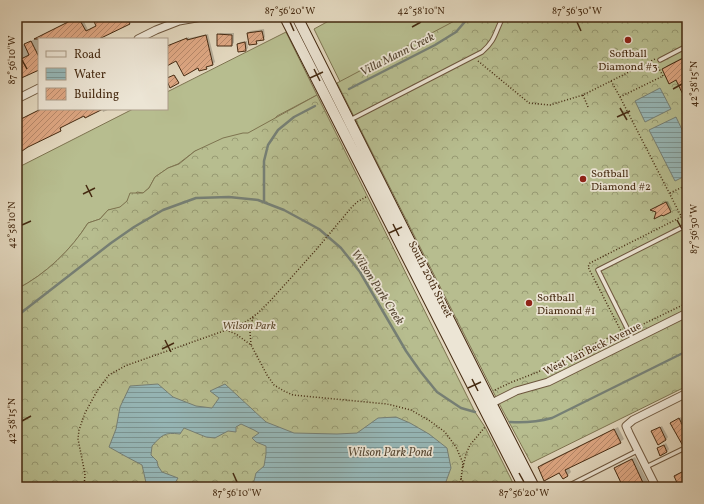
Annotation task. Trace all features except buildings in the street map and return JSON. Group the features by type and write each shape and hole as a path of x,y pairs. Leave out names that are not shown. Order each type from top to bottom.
{"street":[{"path":"140,38 179,21 202,17"},
{"name":"South 20th Street","path":"285,17 344,123 508,445 534,487"},
{"name":"South 20th Street","path":"297,17 344,123"},
{"path":"17,99 38,88"},
{"name":"West Van Beck Avenue","path":"489,409 516,391 548,382 687,313"},
{"path":"656,487 626,426 633,420 687,393"},
{"name":"South 20th Street","path":"508,445 524,487"}],"lane":[{"path":"344,123 482,52 490,46 503,17"},
{"path":"660,60 687,46"},
{"path":"633,340 598,270 687,225"},
{"path":"646,467 687,447"},
{"path":"566,487 638,451"}],"path":[{"path":"473,57 530,103 550,105 583,95 655,60 660,60"},
{"path":"620,97 663,76 657,65"},
{"path":"611,81 670,193 681,217"},
{"path":"583,95 588,107"},
{"path":"670,193 687,185"},
{"path":"84,487 85,474 78,439 79,430 97,391 110,375 125,366 248,321 271,300 351,208 366,197 380,193"},
{"path":"495,390 538,372 598,342 628,331 687,303"},
{"path":"250,345 250,332 253,317"},
{"path":"226,330 236,334 250,345 274,385 284,391 293,394 387,404 411,410 430,421 445,432 456,447 463,463 461,479 466,487"},
{"path":"457,487 461,479 466,454 474,439 485,427"}],"green space":[{"path":"336,17 499,17 355,112 314,29"},
{"path":"462,17 687,17 687,386 531,463 503,411 337,83"},
{"path":"286,32 317,95 277,116 266,130 195,151 178,164 168,168 155,177 149,188 143,193 137,192 120,208 108,210 100,219 88,223 74,243 48,269 17,289 17,168 131,110 168,110 168,91"},
{"name":"Wilson Park","path":"317,95 475,412 485,427 515,487 17,487 17,289 48,269 74,243 88,223 100,219 108,210 120,207 127,201 130,193 143,193 149,188 155,177 168,168 179,164 195,151 223,138 248,133"}],"water":[{"path":"660,88 671,109 645,122 635,101"},
{"path":"676,117 687,140 687,175 675,181 649,130"},
{"name":"Wilson Park Pond","path":"158,384 173,397 196,406 212,408 219,398 210,391 225,384 266,422 294,433 357,433 378,418 396,417 429,434 447,448 451,468 444,487 251,487 256,473 264,466 266,446 256,442 252,438 259,433 241,424 236,427 236,432 228,431 215,438 206,437 184,428 180,434 170,433 161,437 152,446 151,455 157,461 162,472 178,478 175,483 176,487 147,487 142,465 109,447 116,429 120,407 130,386"}],"waterway":[{"name":"Villa Mann Creek","path":"349,89 435,45 456,32 469,17"},
{"path":"264,202 264,161 268,145 278,130 294,117 315,106"},
{"name":"Wilson Park Creek","path":"17,316 111,243 163,210 196,198 229,197 258,200 284,210 319,229 341,248 360,272 406,351 437,392 461,408 475,412"},
{"name":"Wilson Park Creek","path":"510,422 531,422 552,418 687,351"}],"place":[{"name":"Softball Diamond #3","path":"628,40"},
{"name":"Softball Diamond #2","path":"583,179"},
{"name":"Softball Diamond #1","path":"529,303"}]}
